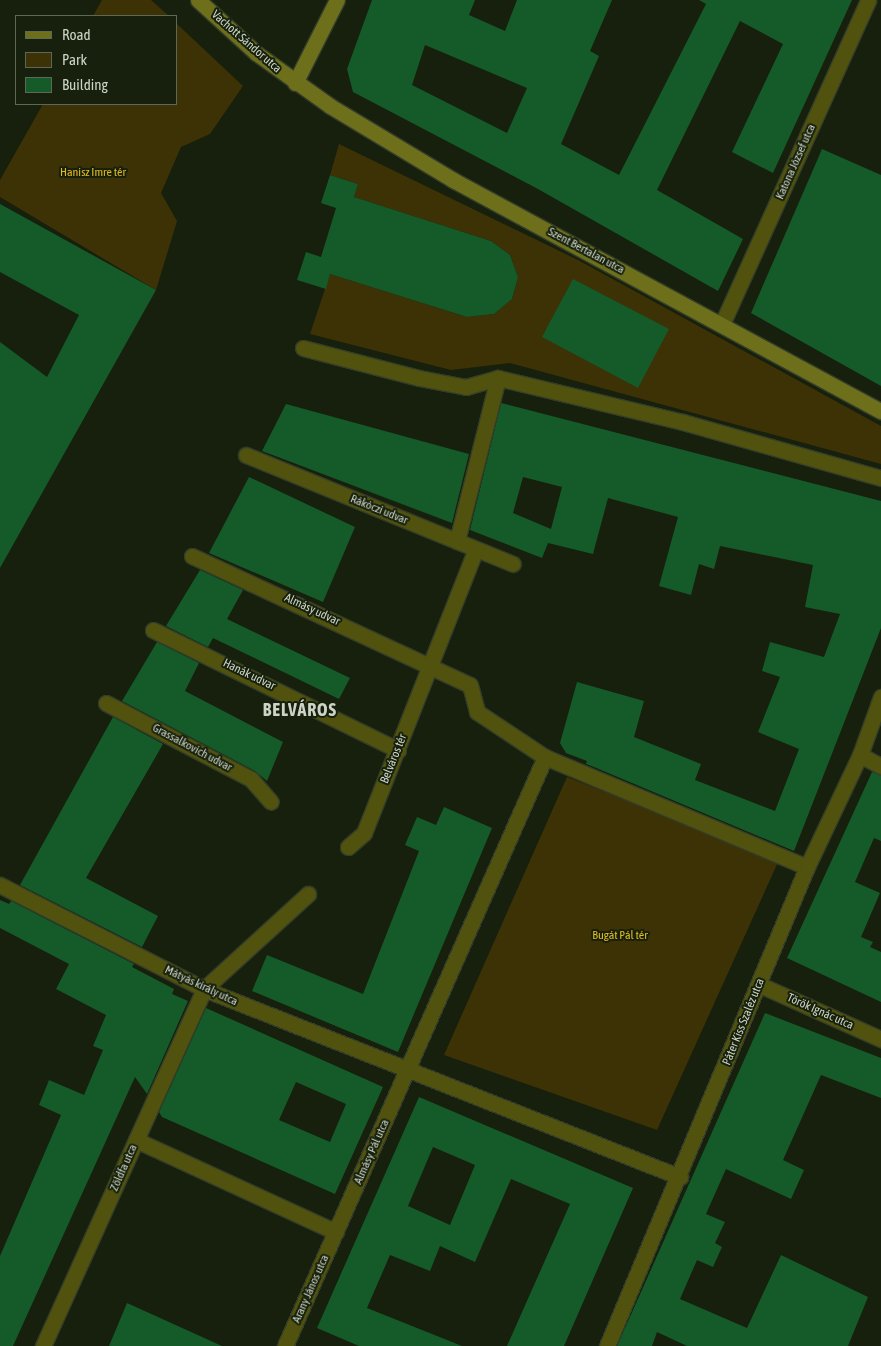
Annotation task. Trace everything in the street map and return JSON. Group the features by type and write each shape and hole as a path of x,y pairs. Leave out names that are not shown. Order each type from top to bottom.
{"main road":[{"name":"Vachott Sándor utca","path":"198,0 295,83"},
{"path":"295,83 337,0"},
{"name":"Szent Bertalan utca","path":"295,83 453,180 881,411"}],"street":[{"name":"Katona József utca","path":"722,324 868,0"},
{"path":"303,348 419,378 466,387 498,378 683,422 881,478"},
{"path":"457,541 498,378"},
{"name":"Rákóczi udvar","path":"246,455 513,564"},
{"name":"Belváros tér","path":"348,847 364,833 432,666 476,549"},
{"name":"Almásy udvar","path":"192,556 432,666"},
{"name":"Hanák udvar","path":"153,630 398,750"},
{"path":"432,666 470,685 477,712 545,757 807,867"},
{"name":"Páter Kiss Szaléz utca","path":"607,1346 680,1177 807,867 860,755 881,697"},
{"name":"Grassalkovich udvar","path":"106,703 251,779 271,802"},
{"path":"860,755 881,766"},
{"path":"545,757 408,1072 680,1177"},
{"name":"Mátyás király utca","path":"0,885 204,989 408,1072"},
{"path":"204,989 308,894"},
{"name":"Török Ignác utca","path":"760,985 881,1038"},
{"name":"Zöldfa utca","path":"42,1346 204,989"},
{"name":"Almásy Pál utca","path":"336,1232 408,1072"},
{"path":"136,1140 336,1232"},
{"name":"Arany János utca","path":"285,1346 336,1232"}],"green space":[{"path":"102,0 151,0 168,15 94,15"},
{"name":"Hanisz Imre tér","path":"178,25 243,86 210,134 181,147 161,193 177,221 156,290 0,197 0,180 42,105 178,105"},
{"path":"339,144 578,260 881,426 881,464 510,363 451,370 310,334 330,274 467,317 494,314 512,299 518,277 510,255 491,241 354,197 358,184 330,175"},
{"name":"Bugát Pál tér","path":"567,777 779,860 657,1130 444,1055"}],"building":[{"path":"372,0 475,0 469,15 505,31 517,0 612,0 590,51 599,56 561,144 619,175 706,4 699,0 852,0 773,173 732,152 783,44 740,21 657,190 743,239 718,291 538,189 353,92 347,69","holes":["425,45 527,88 507,133 412,85"]},
{"path":"822,149 881,175 881,386 751,313"},
{"path":"330,175 358,184 354,197 491,241 510,255 518,277 512,299 494,314 467,317 330,274 326,289 297,280 306,252 321,257 336,208 321,203"},
{"path":"0,204 156,290 0,568 0,342 47,377 79,315 0,272"},
{"path":"573,279 669,329 638,388 542,337"},
{"path":"501,403 881,501 881,628 794,851 586,764 587,761 566,753 560,743 577,682 644,701 634,737 701,764 695,780 775,811 799,749 758,732 780,677 762,671 770,642 824,657 840,614 805,607 813,565 720,546 714,569 699,564 691,595 659,586 678,517 608,498 593,554 548,543 542,558 470,530","holes":["523,477 562,487 551,529 513,513"]},
{"path":"286,404 469,454 452,523 262,451"},
{"path":"249,477 355,527 323,602 209,553"},
{"path":"200,570 243,590 227,619 350,678 339,699 213,638 208,647 166,626"},
{"path":"157,642 199,663 185,691 283,742 267,781 255,771 122,701"},
{"path":"113,717 163,744 86,878 158,916 142,947 20,885"},
{"path":"872,772 881,775 881,841 874,838 855,882 880,893 861,937 873,942 870,947 881,952 881,1002 787,958"},
{"path":"444,807 492,828 398,1052 252,991 267,955 363,994 419,851 405,845 417,817 436,825"},
{"path":"0,900 9,904 11,901 134,964 132,967 174,989 172,994 188,1001 147,1094 135,1077 13,1346 0,1346 0,1256 61,1115 39,1105 49,1080 84,1095 103,1050 93,1046 106,1015 56,989 69,964 0,928"},
{"path":"206,1008 383,1087 335,1194 162,1117 159,1112","holes":["296,1082 346,1104 330,1142 279,1120"]},
{"path":"765,1013 881,1058 881,1098 821,1075 783,1160 804,1170 791,1199 726,1169 706,1214 725,1222 715,1243 722,1247 713,1267 697,1260 680,1299 747,1328 781,1255 868,1297 848,1346 687,1346 657,1332 652,1346 617,1346"},
{"path":"419,1097 633,1188 564,1346 507,1346 570,1204 511,1179 475,1262 440,1246 430,1271 390,1255 367,1308 462,1346 359,1346 317,1328","holes":["433,1147 475,1165 450,1225 408,1206"]},
{"path":"127,1303 222,1346 109,1346"}],"district":[{"name":"BELVÁROS","path":"300,710"}]}
